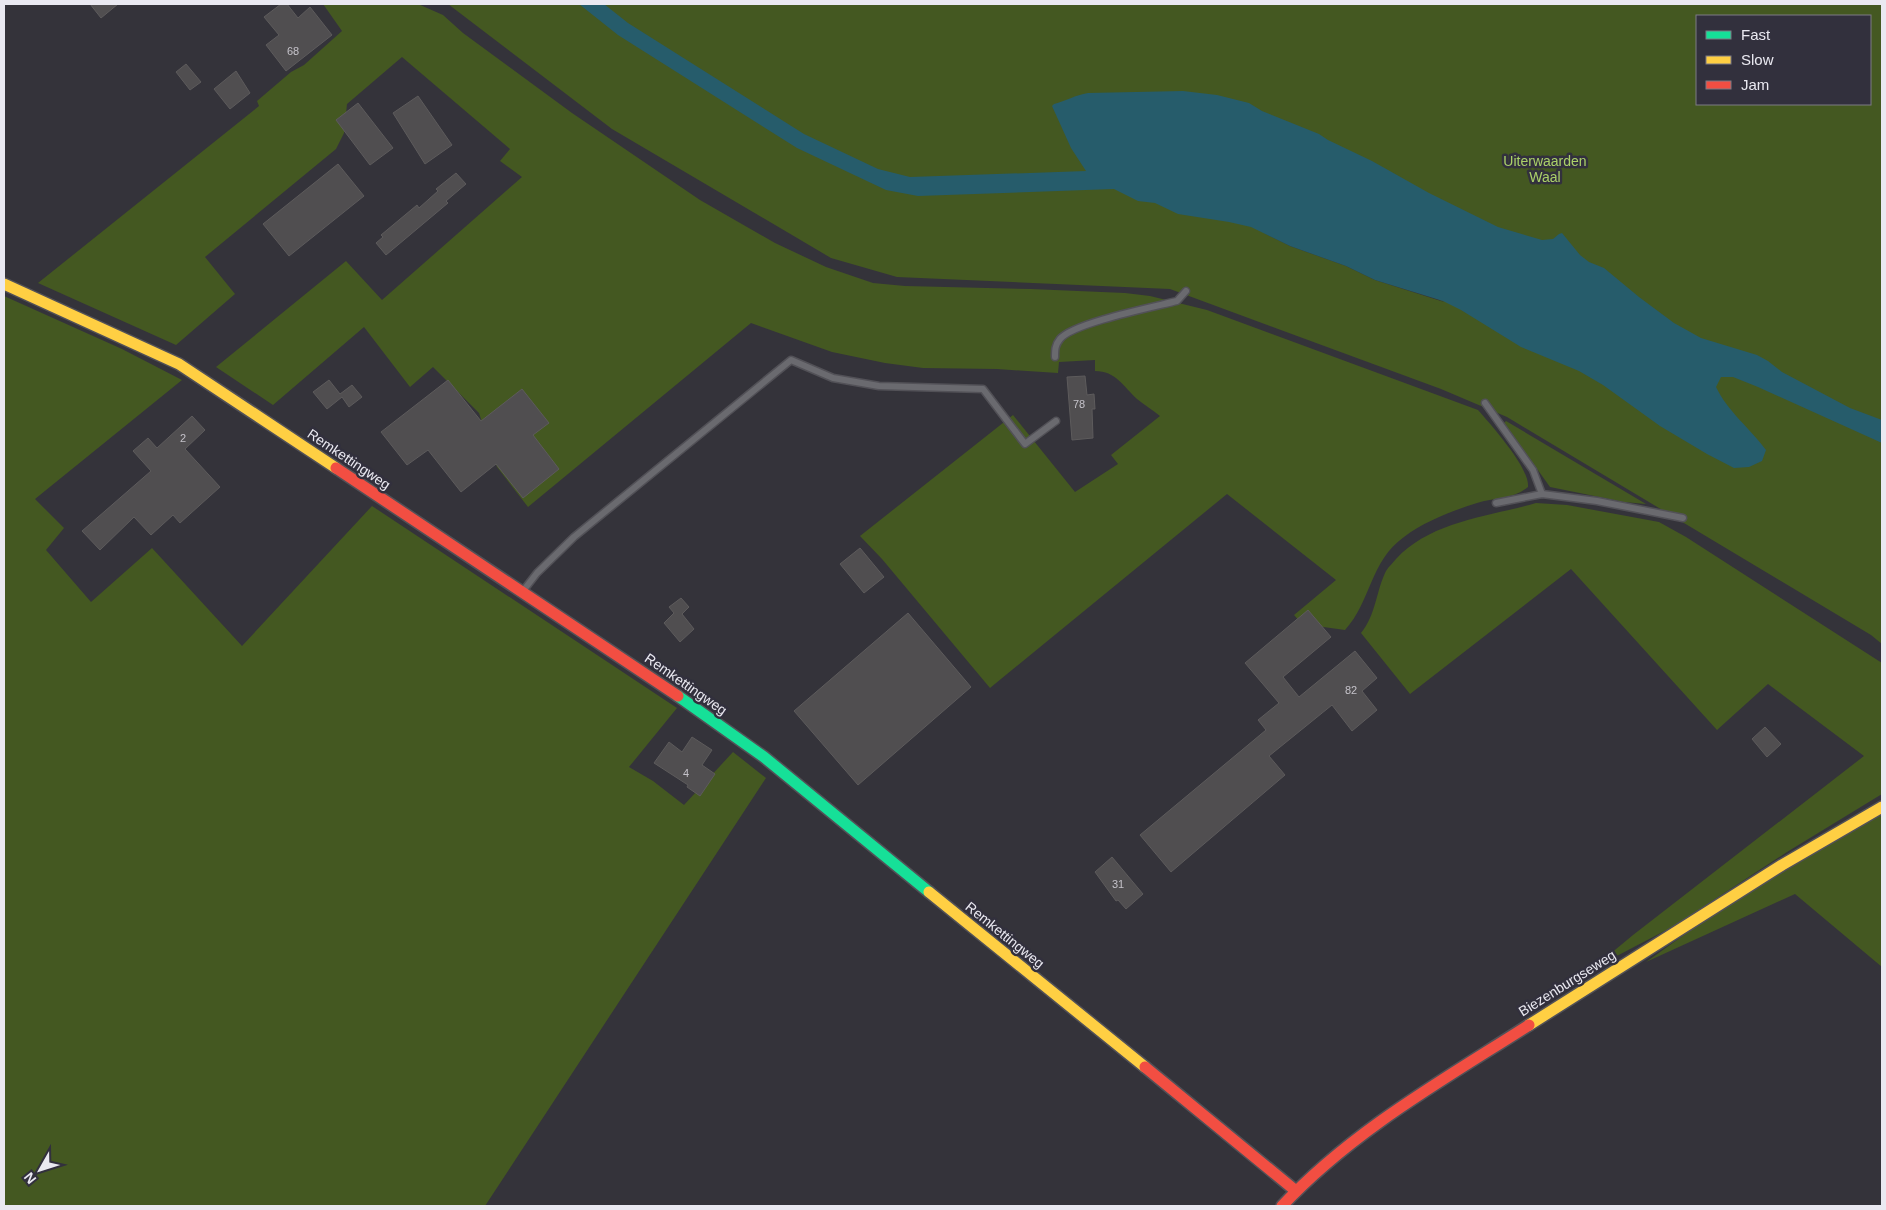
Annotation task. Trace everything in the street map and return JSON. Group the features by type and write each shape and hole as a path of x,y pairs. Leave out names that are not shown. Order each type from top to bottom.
{"street":[{"name":"Remkettingweg","path":"4,284 179,364 674,692 764,757 1296,1191"},
{"name":"Biezenburgseweg","path":"1282,1206 1296,1191 1332,1160 1393,1111 1782,865 1882,807"}],"lane":[{"path":"1055,357 1055,347 1060,339 1069,332 1091,324 1177,301 1186,292"},
{"path":"523,592 537,573 574,537 791,360 833,378 880,386 983,389 1025,444 1056,421"},
{"path":"1485,403 1532,470 1542,494"},
{"path":"1496,503 1542,494 1597,501 1683,518"}],"green space":[{"path":"323,4 418,4 443,15 463,33 572,113 700,200 775,243 826,267 873,283 905,286 1125,293 1150,296 1207,310 1478,410 1516,458 1523,469 1528,487 1517,494 1477,503 1448,513 1430,521 1404,537 1384,558 1354,619 1345,630 1302,624 1294,615 1336,580 1227,494 990,688 882,559 860,536 1013,415 1075,492 1118,464 1111,455 1160,416 1137,399 1114,376 1095,371 1095,360 1059,362 1058,373 997,369 923,368 885,363 832,352 751,323 528,507 497,467 479,413 433,367 410,387 364,327 273,405 216,367 346,261 382,300 522,177 500,161 510,149 402,57 347,104 344,133 336,149 205,257 235,294 176,345 38,283 259,106 257,101 291,72 304,65 342,31"},
{"name":"Uiterwaarden Waal","path":"448,4 1882,4 1882,644 1871,635 1507,417 1441,389 1170,289 897,277 831,258 612,129","holes":["1264,233 1371,266 1444,302 1375,280 1346,266 1290,246"]},
{"path":"4,296 122,349 182,380 35,499 64,528 46,550 91,602 152,548 242,646 372,506 677,708 629,767 653,781 684,805 733,752 766,778 485,1206 4,1206"},
{"path":"1506,421 1646,504 1624,502 1550,487 1504,423"},
{"path":"1536,503 1567,505 1659,522 1686,537 1882,663 1882,794 1787,852 1674,926 1592,969 1864,756 1768,684 1717,730 1571,569 1410,694 1361,633 1370,619 1387,569 1410,546 1443,528"},
{"path":"1882,810 1882,967 1795,894 1646,962 1705,920"}],"water":[{"path":"579,4 604,4 628,23 804,134 878,169 910,177 1086,171 1071,148 1052,106 1083,94 1183,91 1217,95 1249,103 1262,111 1319,134 1429,193 1498,227 1542,240 1553,239 1562,233 1580,255 1589,262 1604,268 1674,323 1701,338 1757,355 1782,372 1850,408 1882,420 1882,443 1758,387 1733,377 1721,377 1716,387 1721,396 1766,450 1762,461 1749,467 1734,468 1660,426 1603,385 1579,371 1521,347 1443,301 1375,280 1346,266 1290,246 1251,227 1178,214 1155,203 1138,201 1114,189 918,196 886,190 797,148 618,35"}],"building":[{"path":"90,4 118,4 101,18"},
{"path":"281,4 287,4 298,18 310,7 332,35 286,71 266,45 279,35 264,17"},
{"path":"186,64 201,82 190,90 176,72"},
{"path":"236,71 250,93 230,109 214,89"},
{"path":"418,96 452,145 425,164 393,113"},
{"path":"358,103 393,148 370,165 336,120"},
{"path":"338,164 364,196 289,256 263,224"},
{"path":"456,173 466,184 446,201 448,203 386,255 376,243 383,237 381,235 417,205 419,208 438,191 436,189"},
{"path":"1085,376 1087,395 1094,394 1095,409 1092,409 1093,438 1072,440 1067,377"},
{"path":"329,380 340,394 352,385 362,397 349,407 342,397 327,409 313,392"},
{"path":"448,380 481,421 522,389 549,423 533,435 559,469 523,498 496,464 461,492 428,450 407,465 381,432"},
{"path":"192,416 205,430 185,449 220,487 180,523 173,515 151,535 134,517 100,550 82,531 151,471 133,451 148,438 157,448"},
{"path":"860,548 884,577 864,593 840,564"},
{"path":"681,598 689,607 682,614 694,629 680,642 664,623 674,613 669,607"},
{"path":"1308,610 1331,637 1283,677 1299,697 1355,651 1377,678 1362,691 1377,710 1352,731 1332,705 1269,756 1285,775 1171,872 1140,835 1266,730 1258,720 1279,703 1245,663"},
{"path":"908,613 971,687 858,785 794,711"},
{"path":"1765,727 1781,744 1767,757 1752,739"},
{"path":"692,737 712,750 702,765 715,774 700,796 687,787 688,785 654,763 669,742 682,752"},
{"path":"1112,857 1143,894 1126,909 1118,900 1116,901 1095,872"}],"traffic: fast":[{"path":"678,696 764,757 929,892"}],"traffic: slow":[{"path":"4,284 179,364 336,468"},
{"path":"1529,1025 1782,865 1882,807"},
{"path":"929,892 1145,1067"}],"traffic: jam":[{"path":"336,468 678,696"},
{"path":"1282,1206 1309,1179 1368,1130 1529,1025"},
{"path":"1145,1067 1296,1191"}]}
